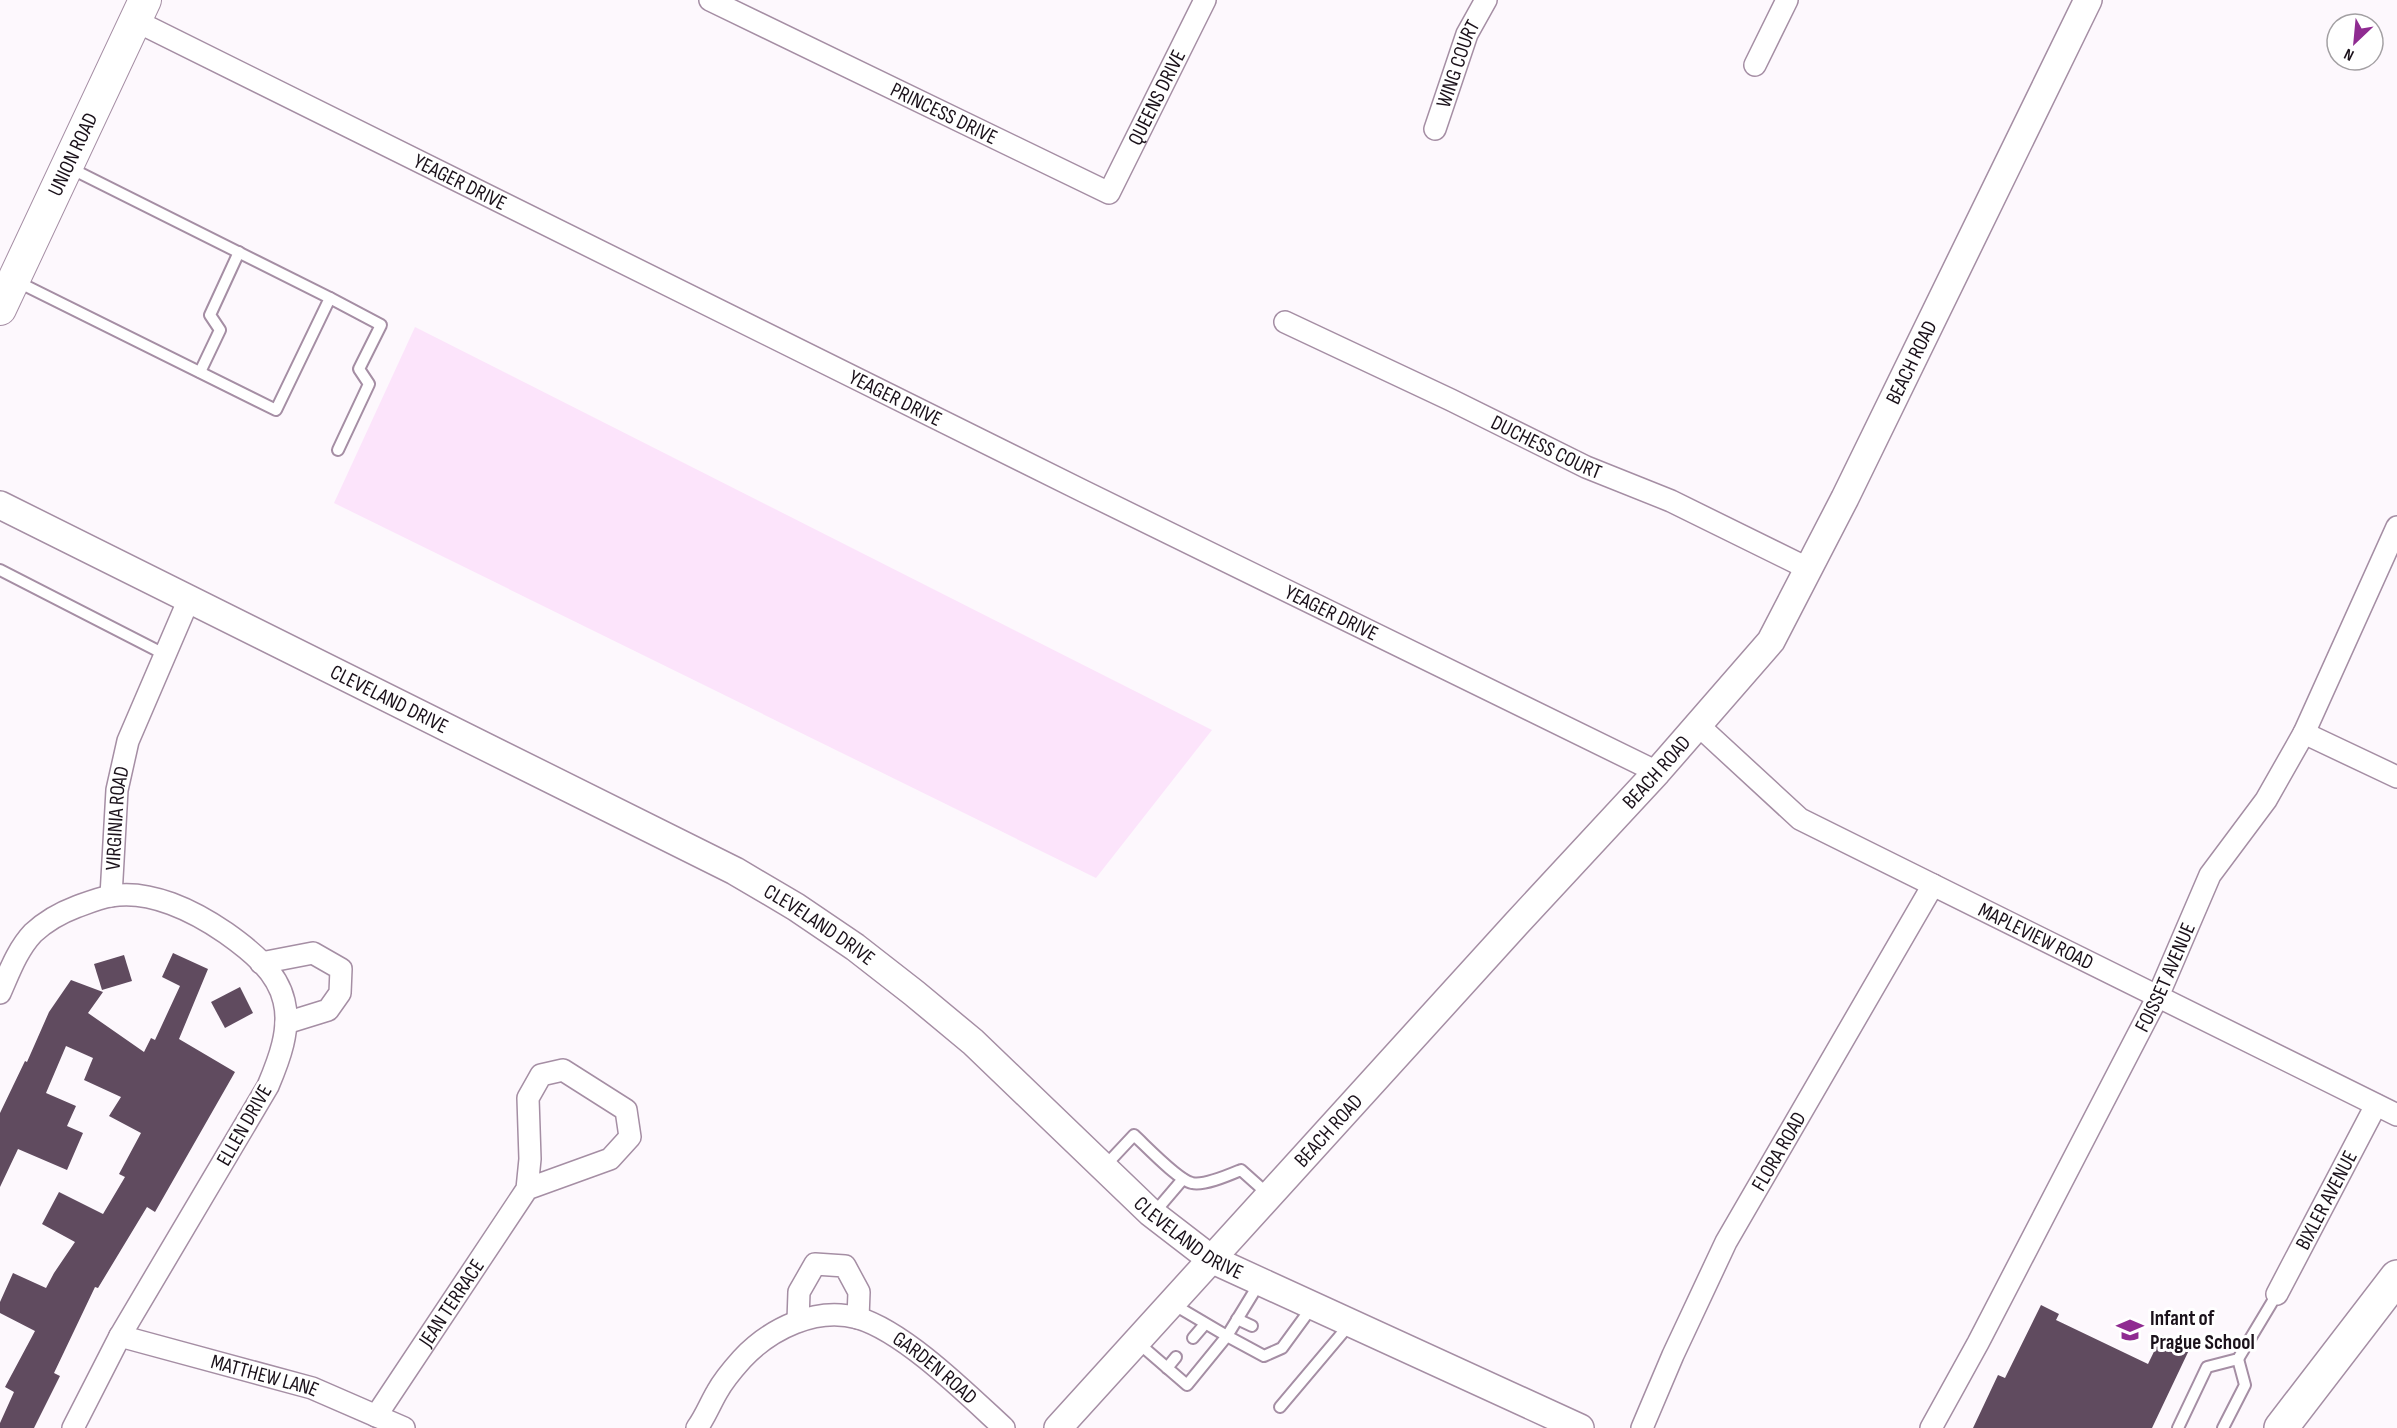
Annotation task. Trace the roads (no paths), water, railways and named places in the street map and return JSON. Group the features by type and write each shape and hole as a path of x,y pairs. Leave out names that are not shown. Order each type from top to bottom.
{"highway":[{"path":"2282,1428 2397,1276"}],"main road":[{"name":"UNION ROAD","path":"0,309 141,11"}],"street":[{"name":"PRINCESS DRIVE","path":"710,0 1109,193"},
{"name":"QUEENS DRIVE","path":"1109,193 1204,0"},
{"name":"WING COURT","path":"1435,129 1467,34 1486,0"},
{"path":"1755,65 1787,0"},
{"name":"BEACH ROAD","path":"1058,1428 1657,772 1771,641 1809,569 2088,0"},
{"name":"YEAGER DRIVE","path":"141,11 1072,486 1657,772"},
{"name":"DUCHESS COURT","path":"1285,322 1586,467 1671,501 1809,569"},
{"name":"CLEVELAND DRIVE","path":"0,505 735,871 796,907 855,947 973,1042 1153,1214 1211,1259 1580,1428"},
{"name":"FOISSET AVENUE","path":"1931,1428 1978,1343 2158,996 2210,875 2266,800 2304,733 2397,527"},
{"name":"VIRGINIA ROAD","path":"0,993 20,950 33,934 59,914 111,896 117,790 128,741 189,599"},
{"name":"MAPLEVIEW ROAD","path":"1698,725 1800,819 2397,1115"},
{"path":"2304,733 2397,777"},
{"name":"FLORA ROAD","path":"1642,1428 1726,1242 1933,885"},
{"name":"ELLEN DRIVE","path":"73,1428 120,1336 268,1086 279,1060 286,1023 285,1002 277,982 261,963 230,936 189,912 155,899 137,895 111,896"},
{"path":"261,963 313,953 341,969 340,993 328,1010 286,1023"},
{"name":"JEAN TERRACE","path":"376,1416 527,1189 530,1159 528,1098 541,1075 563,1070 626,1110 630,1137 610,1159 527,1189"},
{"name":"BIXLER AVENUE","path":"2277,1294 2376,1105"},
{"path":"798,1321 799,1292 814,1264 845,1266 859,1292 858,1318"},
{"name":"GARDEN ROAD","path":"697,1428 718,1390 742,1359 762,1341 798,1321 831,1315 858,1318 902,1340 1004,1428"},
{"name":"MATTHEW LANE","path":"120,1336 312,1388 404,1428"}],"lane":[{"path":"68,167 381,324 359,369 369,384 338,450"},
{"path":"200,372 220,330 210,315 239,252"},
{"path":"14,280 276,410 330,298"},
{"path":"0,570 164,654"},
{"path":"1104,1167 1134,1135 1183,1179 1193,1184 1241,1170 1269,1195"},
{"path":"1153,1214 1183,1179"},
{"path":"1136,1341 1186,1385 1227,1336 1260,1282"},
{"path":"2178,1428 2207,1367 2238,1359 2277,1294"},
{"path":"1171,1303 1264,1356 1282,1348 1281,1339 1312,1307"},
{"path":"1237,1319 1252,1326"},
{"path":"1193,1338 1205,1324"},
{"path":"1281,1407 1350,1324"},
{"path":"1167,1368 1176,1357"},
{"path":"2223,1428 2245,1385 2238,1359"}],"place":[{"name":"Infant of Prague School","path":"2130,1330"}]}
